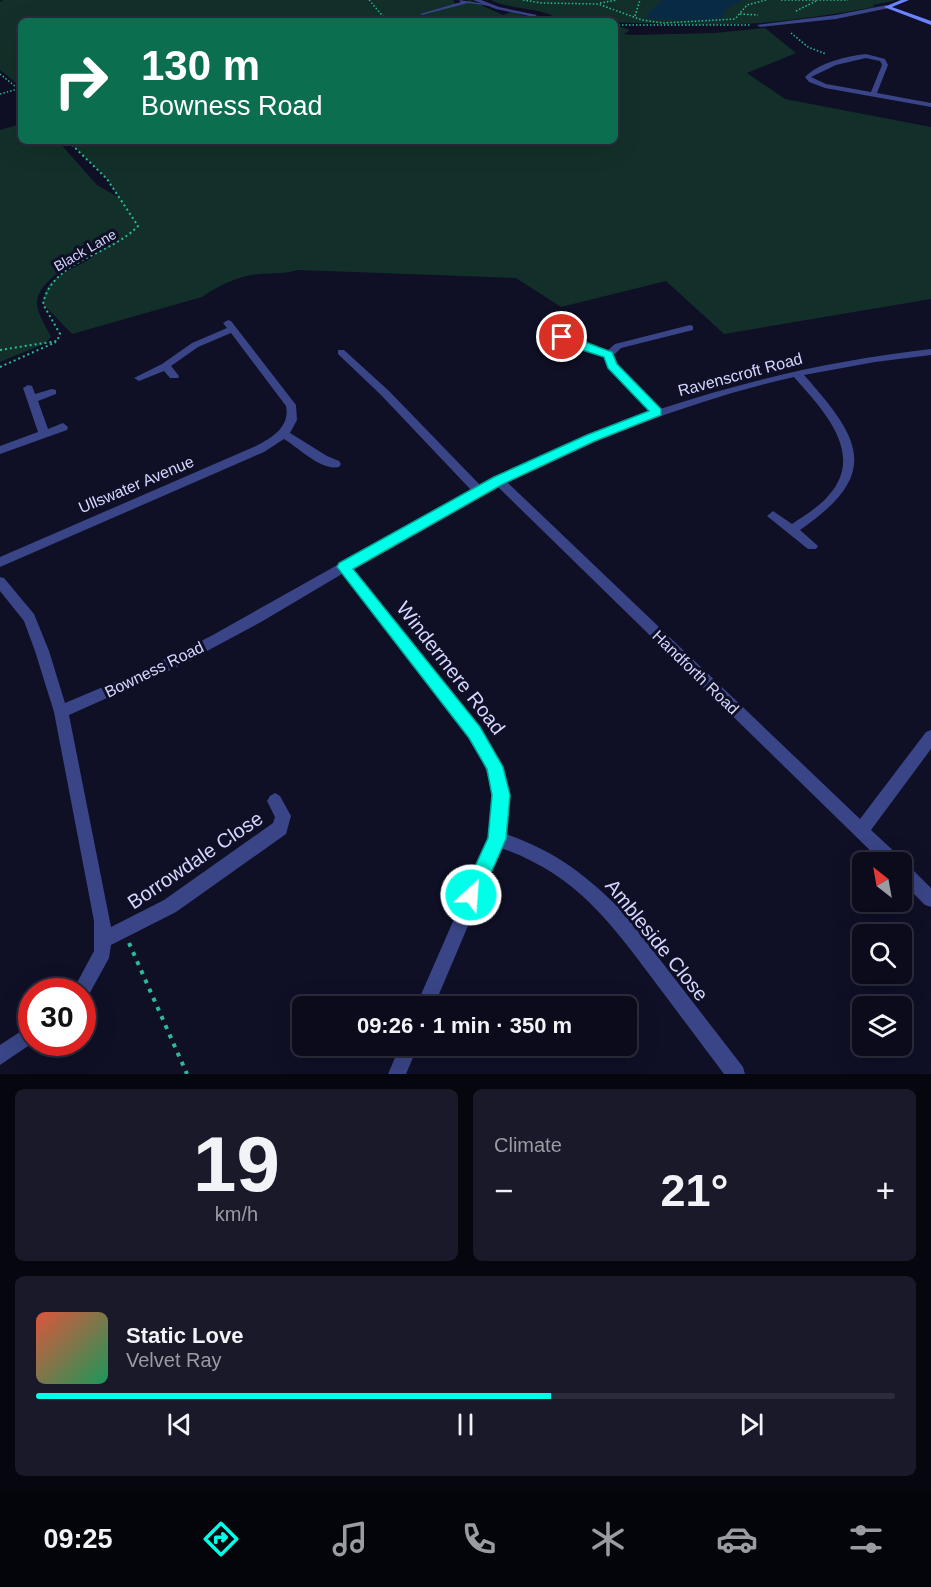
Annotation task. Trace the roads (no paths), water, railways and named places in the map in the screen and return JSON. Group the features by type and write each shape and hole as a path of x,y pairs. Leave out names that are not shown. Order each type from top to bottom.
{"street":[{"path":"476,0 534,15"},
{"path":"762,25 887,7 906,0"},
{"path":"887,7 931,23"},
{"path":"873,94 884,62 867,56 809,74 808,78 825,86 931,105"},
{"path":"547,322 569,341 608,354"},
{"path":"139,378 165,366 195,345 230,326 291,405 292,420 284,434 310,448 324,461 335,464"},
{"path":"608,354 618,346 690,328"},
{"path":"341,352 385,393 479,491"},
{"name":"Ravenscroft Road","path":"499,481 591,438 657,412 796,373 869,359 931,352"},
{"path":"608,354 612,365 657,412"},
{"path":"165,366 174,376"},
{"path":"792,530 836,495 845,479 848,457 838,423 796,373"},
{"path":"28,388 44,433"},
{"path":"32,399 52,392"},
{"path":"0,450 63,426"},
{"name":"Ullswater Avenue","path":"0,562 260,449 284,434"},
{"name":"Bowness Road","path":"61,712 175,662 499,481"},
{"name":"Handforth Road","path":"499,481 882,852"},
{"path":"773,516 812,546"},
{"name":"Windermere Road","path":"344,567 489,755 499,780 501,795 497,839 429,996"},
{"path":"0,582 29,618 61,712 105,939 98,964 90,978"},
{"path":"860,831 931,738"},
{"name":"Borrowdale Close","path":"105,939 170,906 280,828 283,816 275,801"},
{"name":"Ambleside Close","path":"497,839 554,861 599,898 618,919 736,1074"},
{"path":"912,881 931,899"},
{"path":"0,1056 18,1043"},
{"path":"397,1074 405,1056"}],"lane":[{"path":"459,0 491,5"},
{"path":"422,14 467,3"}],"water":[{"path":"662,0 744,0 726,9 722,18 708,21 648,19 645,16"}]}
